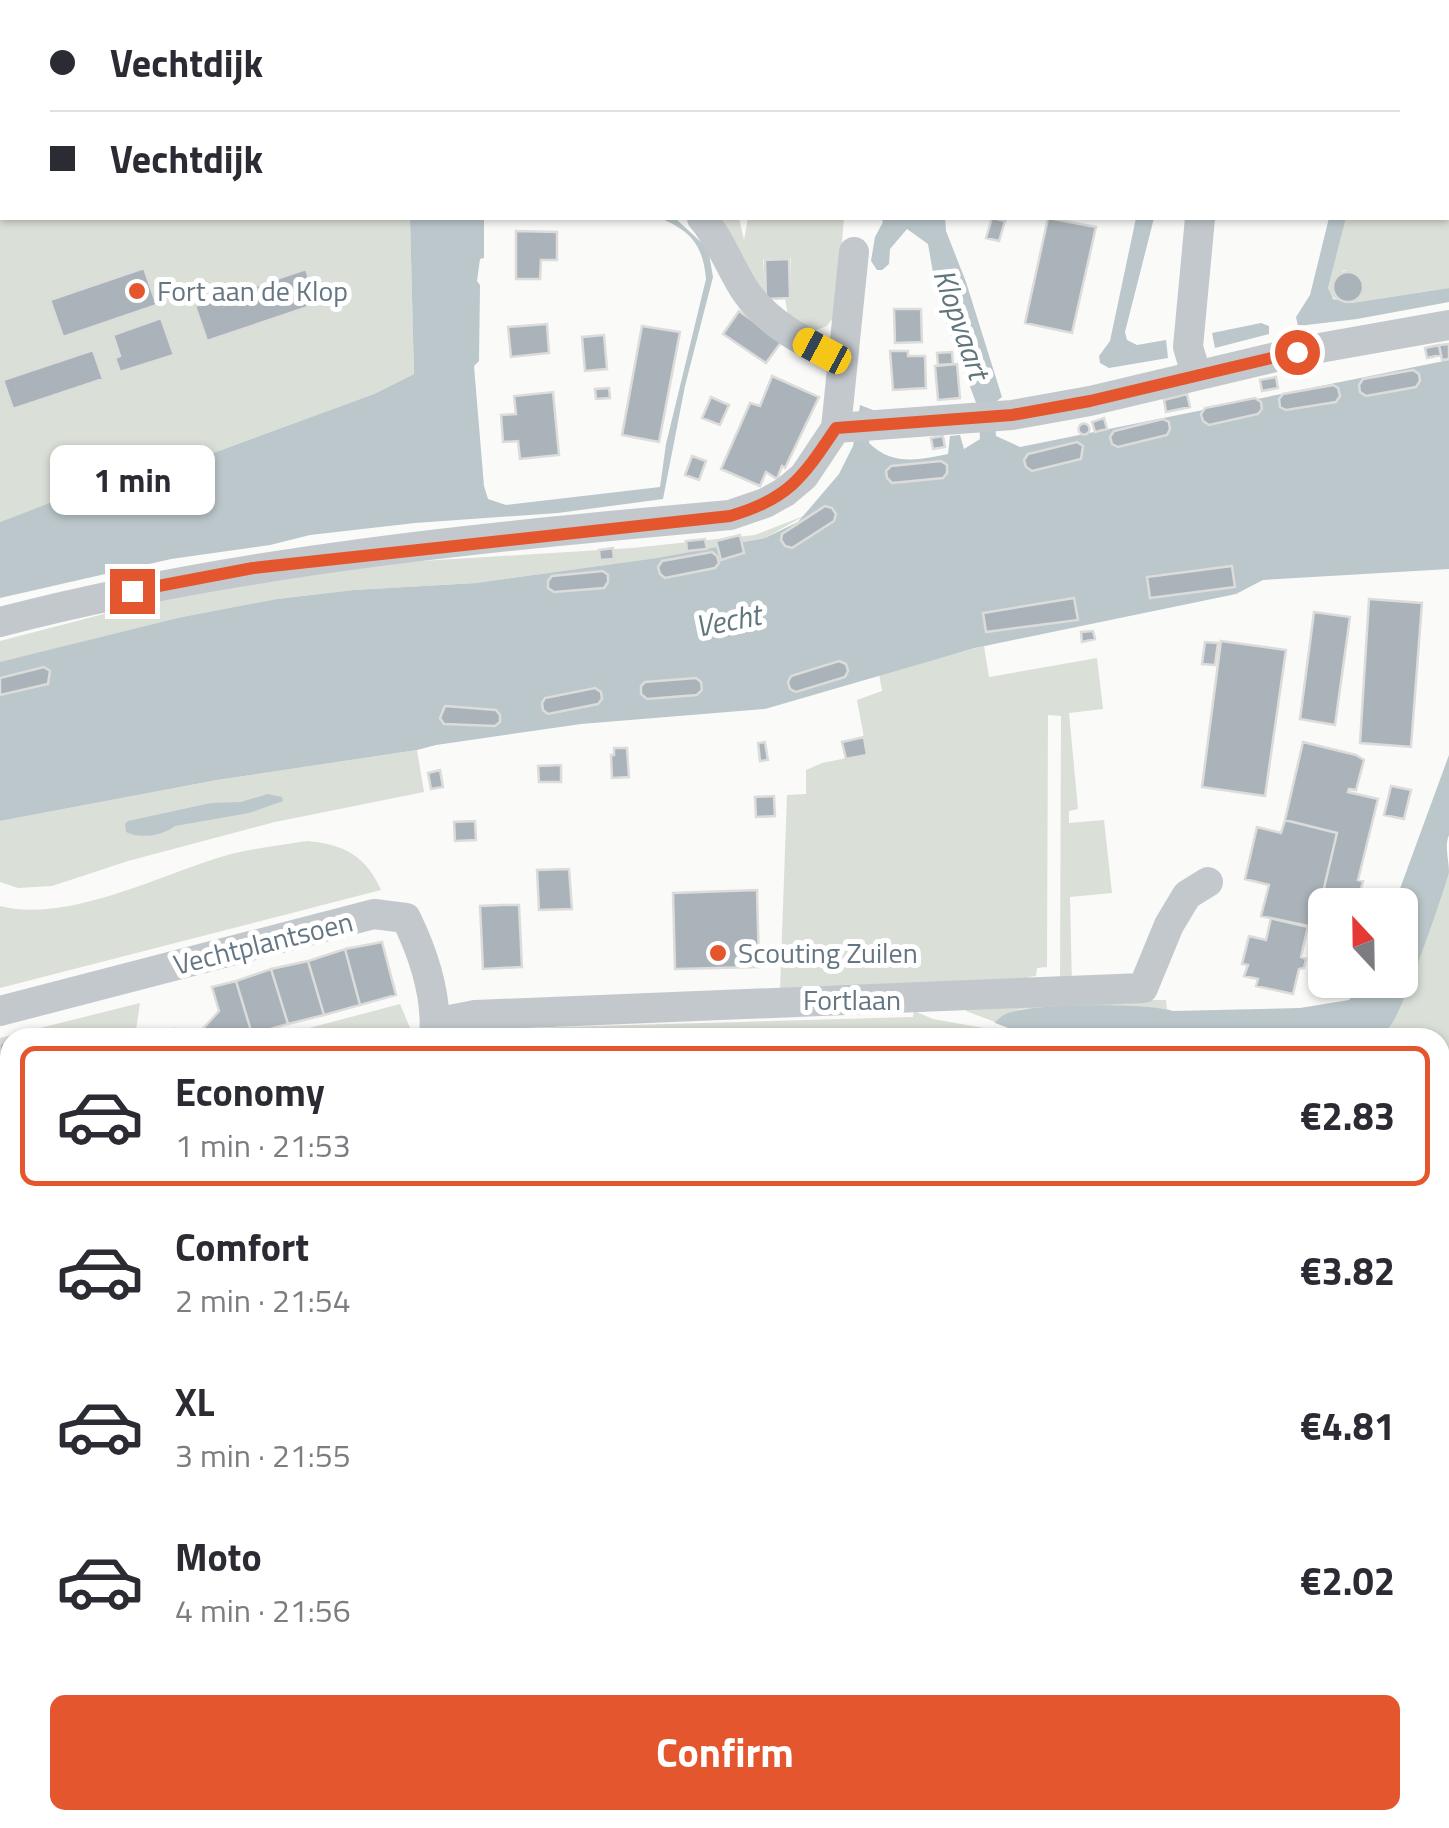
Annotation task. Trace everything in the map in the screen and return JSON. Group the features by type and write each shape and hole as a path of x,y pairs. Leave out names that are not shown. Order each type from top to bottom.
{"street":[{"path":"704,220 750,297 768,316 841,361"},
{"path":"1196,374 1188,348 1200,220"},
{"path":"0,622 253,568 730,516 765,504 804,476 836,428 854,252"},
{"path":"836,428 1012,415 1090,401 1196,374 1449,325"},
{"name":"Fortlaan","path":"442,1028 494,1014 1143,988 1169,924 1187,895 1208,882"},
{"name":"Vechtplantsoen","path":"0,1011 374,914 406,918 424,954 435,1028"}],"shaded area":[{"path":"0,220 410,220 414,374 374,394 208,455 96,485 0,522"},
{"path":"712,220 739,220 744,240 748,220 844,220 836,314 827,326 811,332 789,321 785,298 790,298 791,258 763,259 766,303"},
{"path":"1345,220 1449,220 1449,288 1352,303 1360,293 1361,283 1358,275 1344,270 1335,284 1339,301 1329,295"},
{"path":"806,515 765,538 658,558 476,583 277,599 0,662 0,641 192,591 356,565 632,548 755,535"},
{"path":"984,646 989,677 1097,658 1103,709 1069,713 1078,809 1069,811 1069,823 1104,820 1112,893 1070,897 1072,985 1060,985 1061,716 1048,715 1047,967 1037,968 1036,976 1028,977 1029,986 780,991 787,795 806,794 806,770 867,754 857,700 882,691 879,674"},
{"path":"417,750 424,792 275,822 128,861 52,886 18,888 0,882 0,821 217,780"},
{"path":"307,841 352,854 368,868 381,890 0,988 0,906 27,910 86,902 231,854"},
{"path":"1449,871 1449,1028 1386,1028 1392,1024 1403,998 1418,998 1418,956"},
{"path":"1166,1000 1167,1009 1020,1009 995,1022 966,1011 969,1005"},
{"path":"140,1003 136,1028 40,1028"},
{"path":"400,1004 410,1028 309,1028"},
{"path":"914,1011 933,1019 984,1028 523,1028 913,1017"}],"water":[{"path":"410,220 484,220 484,258 480,259 477,281 479,361 474,366 488,499 506,505 660,487 666,444 706,279 694,241 664,220 677,220 709,254 713,277 685,386 663,499 558,513 310,535 270,545 171,559 0,598 0,522 96,485 208,455 374,394 414,374"},
{"path":"945,220 1002,397 993,404 996,436 1020,447 1449,360 1449,569 1263,580 1236,594 975,648 765,709 581,724 436,745 217,780 0,821 0,662 178,618 277,599 476,583 657,558 765,538 798,522 839,474 853,446 860,405 873,410 869,443 896,458 948,454 950,436 960,435 964,449 980,439 978,408 938,301 928,244 907,229 890,249 889,264 877,270 871,261 875,237 883,222"},
{"path":"1136,220 1153,220 1125,332 1127,340 1137,345 1166,340 1168,358 1109,368 1100,363 1099,356 1110,341"},
{"path":"1329,220 1345,220 1328,288 1333,299 1352,303 1449,288 1449,302 1298,326 1296,317 1310,295"},
{"path":"1261,323 1269,326 1269,334 1215,348 1212,333"},
{"path":"1449,755 1449,872 1418,963 1418,888 1400,888"},
{"path":"268,794 282,797 283,801 249,813 175,826 158,834 126,832 128,821"},
{"path":"1404,998 1388,1028 990,1028 1006,1014 1038,1008 1300,1008 1349,1000"}],"pier":[{"path":"990,1021 1008,1028 986,1028"}],"building":[{"path":"991,220 1005,221 999,241 986,238"},
{"path":"1048,220 1096,227 1072,333 1025,323"},
{"path":"516,231 557,232 557,260 541,260 540,279 516,279"},
{"path":"789,259 790,298 766,299 765,260"},
{"path":"144,268 157,305 63,337 50,300"},
{"path":"306,269 317,304 207,341 195,306"},
{"path":"1348,272 1359,276 1363,287 1359,298 1348,302 1337,298 1333,287 1337,276"},
{"path":"894,309 921,309 922,342 895,343"},
{"path":"739,311 782,341 766,363 723,334"},
{"path":"161,318 174,355 120,372 113,335"},
{"path":"547,324 549,353 511,357 508,327"},
{"path":"642,326 680,332 659,442 622,435"},
{"path":"604,335 607,369 585,371 582,337"},
{"path":"1449,344 1449,359 1442,360 1439,345"},
{"path":"1439,345 1441,355 1427,358 1425,348"},
{"path":"93,350 103,379 13,409 3,380"},
{"path":"890,351 925,356 926,388 893,390"},
{"path":"952,352 953,364 938,365 937,353"},
{"path":"957,364 960,398 938,400 935,366"},
{"path":"1413,370 1419,374 1416,387 1366,396 1360,392 1363,379"},
{"path":"772,376 819,397 785,468 782,466 777,479 766,472 760,486 721,469 750,403 760,406"},
{"path":"1276,377 1278,388 1262,391 1260,380"},
{"path":"1333,385 1340,396 1336,402 1286,410 1280,407 1283,394"},
{"path":"609,388 610,398 596,399 595,389"},
{"path":"553,392 559,455 520,459 518,441 503,442 501,415 516,414 514,396"},
{"path":"1187,394 1190,407 1166,412 1164,400"},
{"path":"711,397 729,405 720,425 702,418"},
{"path":"1255,398 1261,402 1258,414 1209,425 1203,421 1201,414 1205,408"},
{"path":"1104,418 1107,429 1095,432 1092,422"},
{"path":"1163,419 1169,422 1167,435 1118,447 1112,444 1110,437 1114,431"},
{"path":"1084,423 1090,429 1084,435 1078,429"},
{"path":"943,436 945,447 933,449 931,438"},
{"path":"1077,442 1083,446 1081,459 1032,471 1026,467 1024,460 1028,454"},
{"path":"692,456 706,461 699,480 685,475"},
{"path":"941,461 947,465 943,478 892,483 887,478 886,471 891,466"},
{"path":"825,506 836,514 834,521 792,548 785,546 782,534"},
{"path":"740,535 744,553 721,560 716,541"},
{"path":"705,539 707,549 687,551 686,541"},
{"path":"613,548 614,559 600,560 599,550"},
{"path":"712,552 719,563 715,568 665,578 660,574 658,567 662,561"},
{"path":"1232,566 1235,587 1150,598 1147,577"},
{"path":"603,571 608,575 604,588 554,592 548,588 552,576"},
{"path":"1074,598 1078,620 986,632 983,613"},
{"path":"1369,599 1422,603 1411,747 1360,743"},
{"path":"1314,612 1350,617 1335,725 1300,719"},
{"path":"1093,631 1095,639 1082,642 1081,632"},
{"path":"1221,641 1286,650 1265,796 1202,787"},
{"path":"1205,642 1218,643 1215,665 1202,664"},
{"path":"839,661 846,664 845,677 796,692 790,689 791,676"},
{"path":"44,667 50,671 48,684 0,695 0,678"},
{"path":"696,678 702,690 697,695 647,699 641,694 645,682"},
{"path":"595,688 601,692 598,704 548,714 543,710 545,698"},
{"path":"445,706 496,710 500,722 495,726 444,724 440,718"},
{"path":"864,737 867,755 846,759 842,742"},
{"path":"765,742 768,760 760,761 758,743"},
{"path":"1303,742 1364,760 1356,790 1348,792 1378,799 1358,880 1363,881 1361,888 1324,888 1337,833 1285,820"},
{"path":"614,748 627,748 629,777 612,778"},
{"path":"561,765 561,782 539,782 538,766"},
{"path":"440,770 443,787 431,789 428,773"},
{"path":"1391,786 1411,790 1404,819 1384,815"},
{"path":"774,796 775,816 756,817 755,797"},
{"path":"1285,820 1337,833 1324,888 1308,888 1308,927 1261,916 1269,885 1245,879 1257,827 1281,833"},
{"path":"475,821 476,840 455,841 454,822"},
{"path":"569,869 572,909 539,910 537,870"},
{"path":"757,890 759,967 675,969 673,893"},
{"path":"519,905 522,967 483,969 480,906"},
{"path":"1271,918 1308,926 1301,957 1306,959 1304,968 1299,969 1293,994 1256,986 1258,979 1244,976 1248,965 1242,964 1249,936 1266,940"},
{"path":"382,942 396,995 360,1005 345,949"},
{"path":"345,949 360,1005 324,1015 308,961"},
{"path":"308,961 324,1015 288,1024 271,969"},
{"path":"271,969 288,1024 250,1028 236,981"},
{"path":"236,981 250,1028 204,1028 219,1011 212,987"}],"place":[{"name":"Fort aan de Klop","path":"137,291"},
{"name":"Scouting Zuilen","path":"718,953"}],"route":[{"path":"132,591 253,568 730,516 785,492 804,476 836,428 1012,415 1090,401 1297,352"}],"water label":[{"name":"Klopvaart","path":"961,324"},
{"name":"Vecht","path":"728,621"}]}
